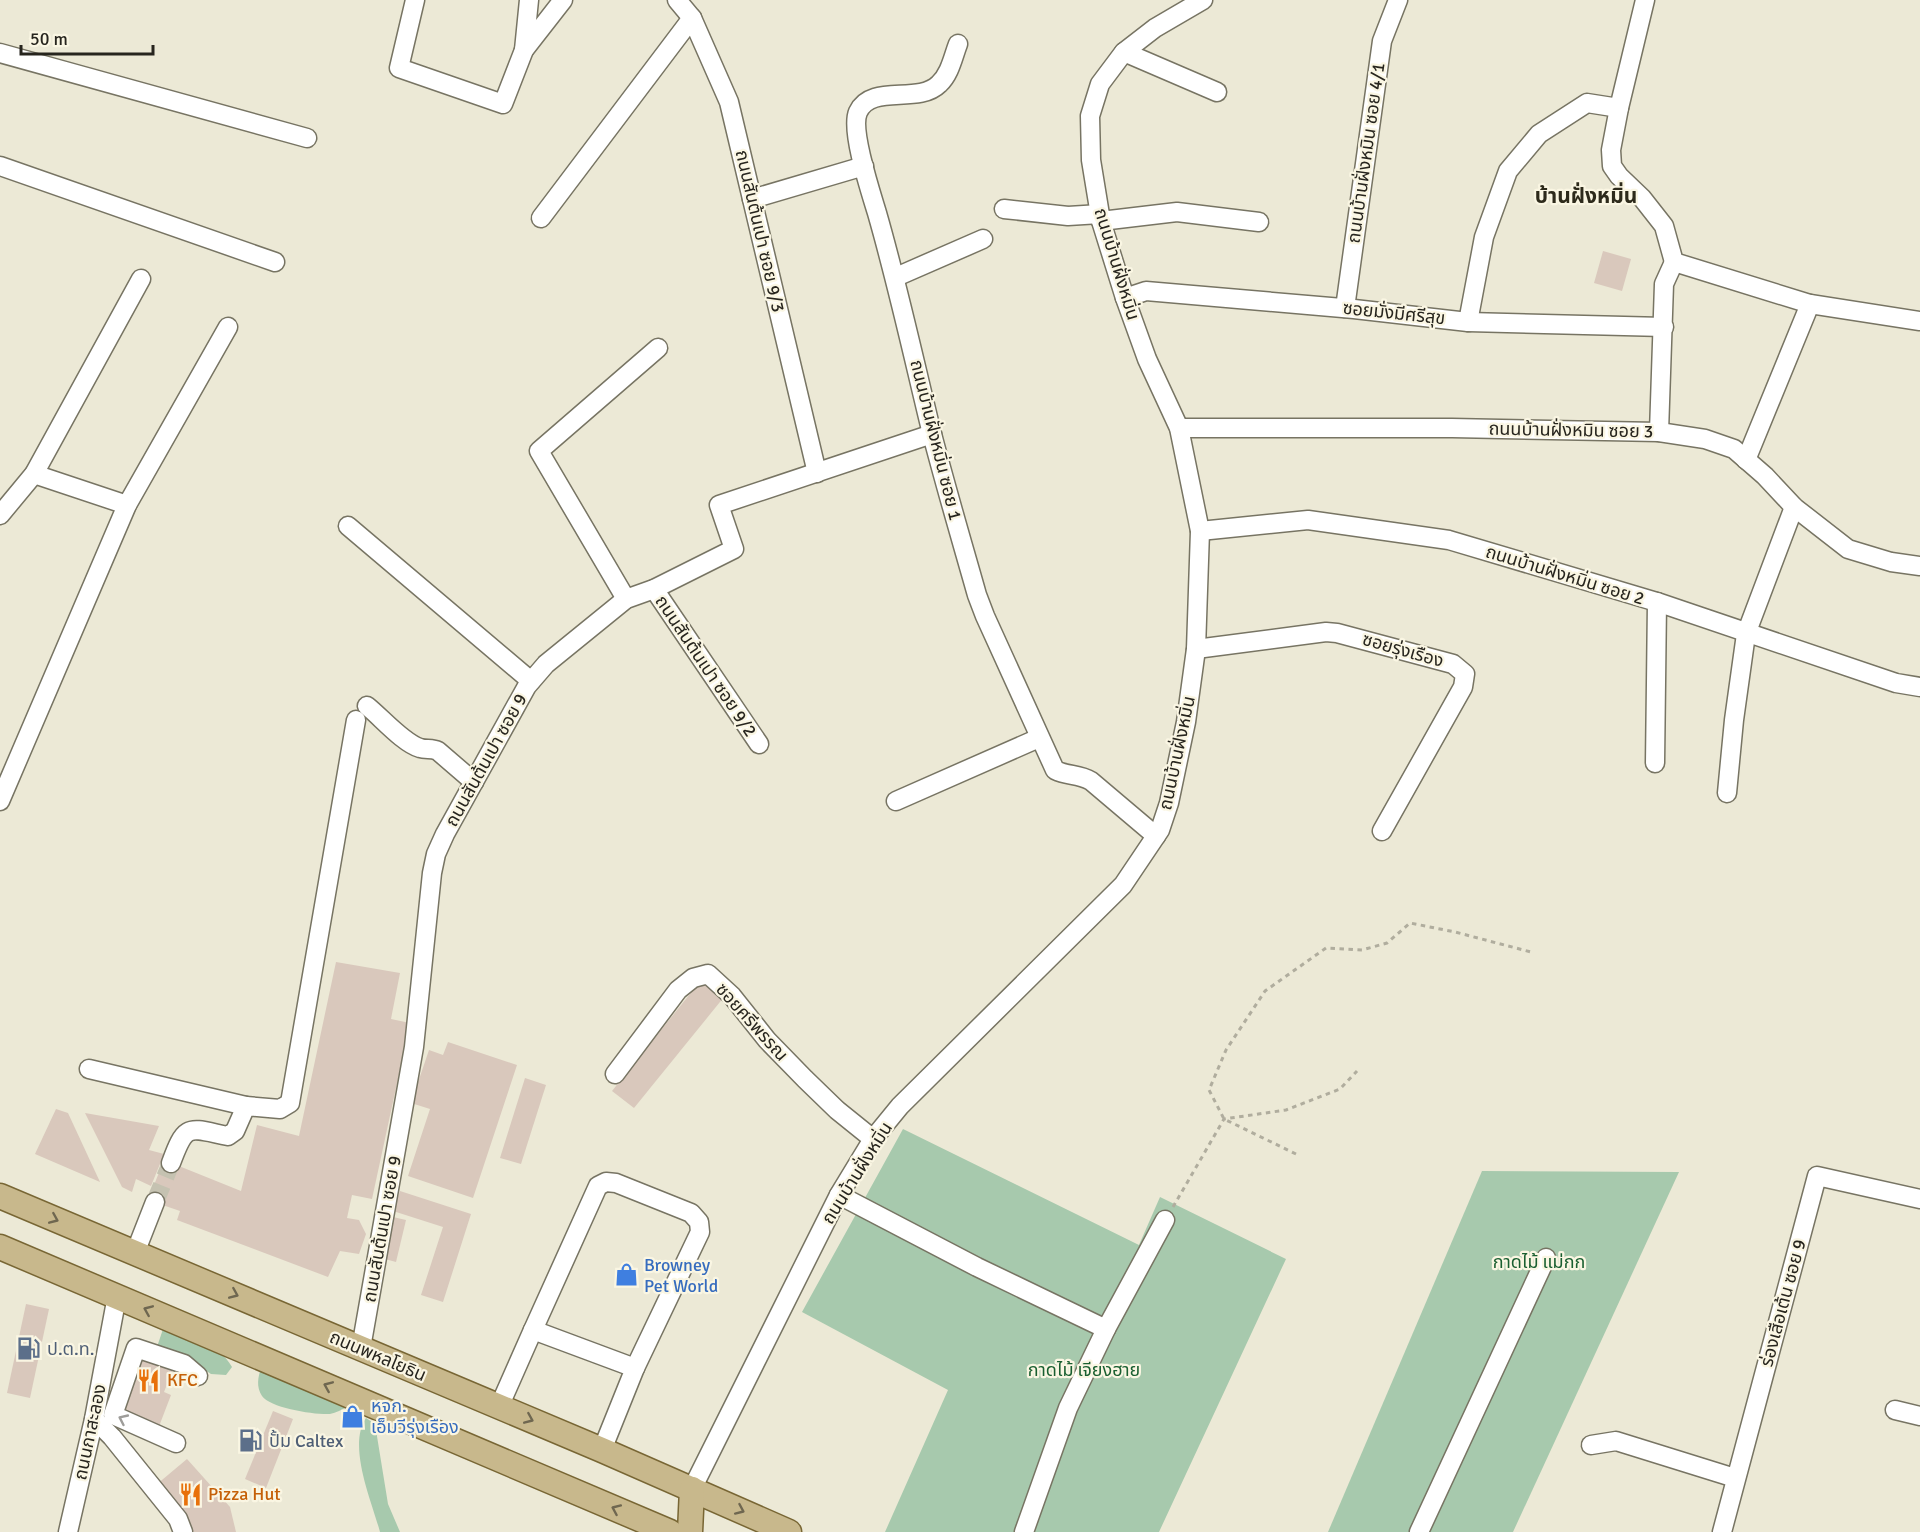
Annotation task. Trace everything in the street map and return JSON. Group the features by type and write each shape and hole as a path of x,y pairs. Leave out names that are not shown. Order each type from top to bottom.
{"main road":[{"name":"ถนนพหลโยธิน","path":"0,1196 602,1450 789,1532"},
{"path":"0,1247 670,1532"},
{"path":"690,1532 692,1489"}],"street":[{"path":"415,0 399,68 503,104 524,50 529,0"},
{"path":"524,50 563,0"},
{"name":"ถนนสันต้นเปา ซอย 9/3","path":"677,0 692,18 729,102 817,473"},
{"name":"ถนนบ้านฝั่งหมิ่น","path":"692,1489 839,1195 873,1139 900,1106 1123,885 1160,830 1171,792 1186,722 1196,649 1200,531 1179,428 1148,359 1125,298 1100,218 1091,160 1090,116 1100,84 1124,52 1155,28 1203,0"},
{"name":"ถนนบ้านฝั่งหมิน ซอย 4/1","path":"1345,308 1382,41 1398,0"},
{"path":"1645,0 1611,150 1612,166 1664,226 1674,262 1664,284 1659,432"},
{"path":"541,218 692,18"},
{"name":"ถนนบ้านฝั่งหมิ่น ซอย 1","path":"958,44 946,76 930,92 874,98 864,103 858,110 855,119 856,130 864,166 896,277 932,434 977,596 1055,770 1084,776 1156,836"},
{"path":"1124,52 1217,92"},
{"path":"0,53 308,138"},
{"path":"1468,321 1484,237 1508,171 1539,134 1587,103 1619,108"},
{"path":"0,166 275,262"},
{"path":"752,199 864,166"},
{"path":"1004,209 1100,218 1177,212 1259,222"},
{"path":"896,277 983,239"},
{"path":"1674,262 1810,304 1920,321"},
{"path":"0,515 34,474 141,279"},
{"name":"ซอยมั่งมีศรีสุข","path":"1125,298 1146,291 1468,321 1664,327"},
{"path":"1746,460 1810,304"},
{"path":"0,801 127,505 228,327"},
{"path":"626,599 539,451 658,348"},
{"name":"ถนนบ้านฝั่งหมิน ซอย 3","path":"1179,428 1452,428 1659,432 1705,439 1734,449 1794,507 1848,549 1891,562 1920,566"},
{"name":"ถนนสันต้นเปา ซอย 9","path":"361,1348 414,1047 432,873 436,855 445,834 531,681 546,664 626,599 654,589 734,549 719,505 932,434"},
{"path":"34,474 127,505"},
{"path":"1727,793 1746,634 1794,507"},
{"name":"ถนนบ้านฝั่งหมิ่น ซอย 2","path":"1200,531 1308,520 1449,540 1657,602 1896,683 1920,687"},
{"path":"348,526 531,681"},
{"name":"ถนนสันต้นเปา ซอย 9/2","path":"654,589 759,744"},
{"path":"1655,763 1657,602"},
{"name":"ซอยรุ่งเรือง","path":"1196,649 1337,633 1453,664 1461,670 1465,674 1463,687 1382,831"},
{"path":"89,1069 246,1106 280,1109 290,1102 362,713 421,748 432,748 438,751 474,782"},
{"path":"896,801 1039,738"},
{"name":"ซอยศรีพรรณ","path":"615,1074 678,990 693,978 708,974 732,996 767,1040 805,1079 837,1110 873,1139"},
{"path":"171,1163 183,1134 193,1129 228,1136 235,1131 246,1106"},
{"name":"ร่องเสือเต้น ซอย 9","path":"1722,1532 1817,1176 1920,1199"},
{"path":"499,1407 598,1186 606,1182 616,1183 691,1213 699,1222 700,1232 635,1368 602,1450"},
{"path":"839,1195 977,1267 1106,1329"},
{"path":"135,1253 155,1202"},
{"path":"1024,1532 1068,1408 1106,1329 1165,1220"},
{"path":"1419,1532 1546,1258"},
{"name":"ถนนกาสะลอง","path":"68,1532 94,1419 117,1296"},
{"path":"533,1330 635,1368"},
{"path":"176,1443 113,1414 136,1348 184,1364 198,1376"},
{"path":"1895,1410 1920,1416"},
{"path":"94,1419 112,1437 178,1519 183,1532"},
{"path":"1592,1445 1616,1441 1735,1478"}],"path":[{"path":"1296,1154 1224,1119 1209,1090 1226,1050 1265,991 1326,948 1362,950 1387,943 1410,923 1531,952"},
{"path":"1224,1119 1286,1110 1340,1089 1357,1071"},
{"path":"1165,1220 1224,1119"}],"green space":[{"name":"กาดไม้ เจียงฮาย","path":"903,1129 1139,1245 1160,1197 1286,1259 1159,1532 885,1532 948,1390 802,1312"},
{"name":"กาดไม้ แม่กก","path":"1482,1171 1679,1172 1513,1532 1328,1532"},
{"path":"163,1329 211,1347 219,1352 232,1367 226,1375 211,1374 198,1365 156,1350"},
{"path":"261,1368 348,1407 323,1414 293,1410 274,1404 260,1393 258,1382"},
{"path":"366,1418 375,1424 388,1504 400,1532 380,1532 367,1490 359,1443"}],"building":[{"path":"1603,251 1631,259 1622,291 1594,283"},
{"path":"336,962 400,973 391,1019 410,1023 372,1199 352,1195 347,1218 359,1220 366,1234 359,1254 340,1251 328,1277 177,1220 180,1211 148,1200 164,1160 241,1191 257,1125 299,1136"},
{"path":"702,979 724,997 634,1108 612,1091"},
{"path":"448,1042 517,1065 473,1198 408,1176 430,1109 411,1103 429,1050 443,1055"},
{"path":"525,1078 546,1085 521,1164 500,1158"},
{"path":"56,1109 68,1113 100,1182 35,1154"},
{"path":"85,1113 159,1126 149,1150 164,1154 151,1186 136,1179 132,1192 122,1187"},
{"path":"400,1191 471,1214 443,1302 421,1295 443,1227 393,1211"},
{"path":"393,1217 406,1220 396,1262 385,1259"},
{"name":"ป.ต.ท.","path":"26,1304 49,1309 30,1398 7,1393"},
{"name":"KFC","path":"139,1354 174,1367 164,1392 171,1395 158,1429 117,1413"},
{"path":"273,1411 293,1419 266,1488 245,1479"},
{"path":"187,1459 230,1507 236,1532 194,1532 156,1485"}],"tunnel":[{"path":"155,1202 171,1163"}],"place":[{"name":"Browney Pet World","path":"626,1275"},
{"name":"ป.ต.ท.","path":"29,1349"},
{"name":"KFC","path":"149,1380"},
{"name":"หจก. เอ็มวีรุ่งเรือง","path":"353,1416"},
{"name":"ปั้ม Caltex","path":"251,1441"},
{"name":"Pizza Hut","path":"190,1494"}],"district":[{"name":"บ้านฝั่งหมิ่น","path":"1586,196"}]}
